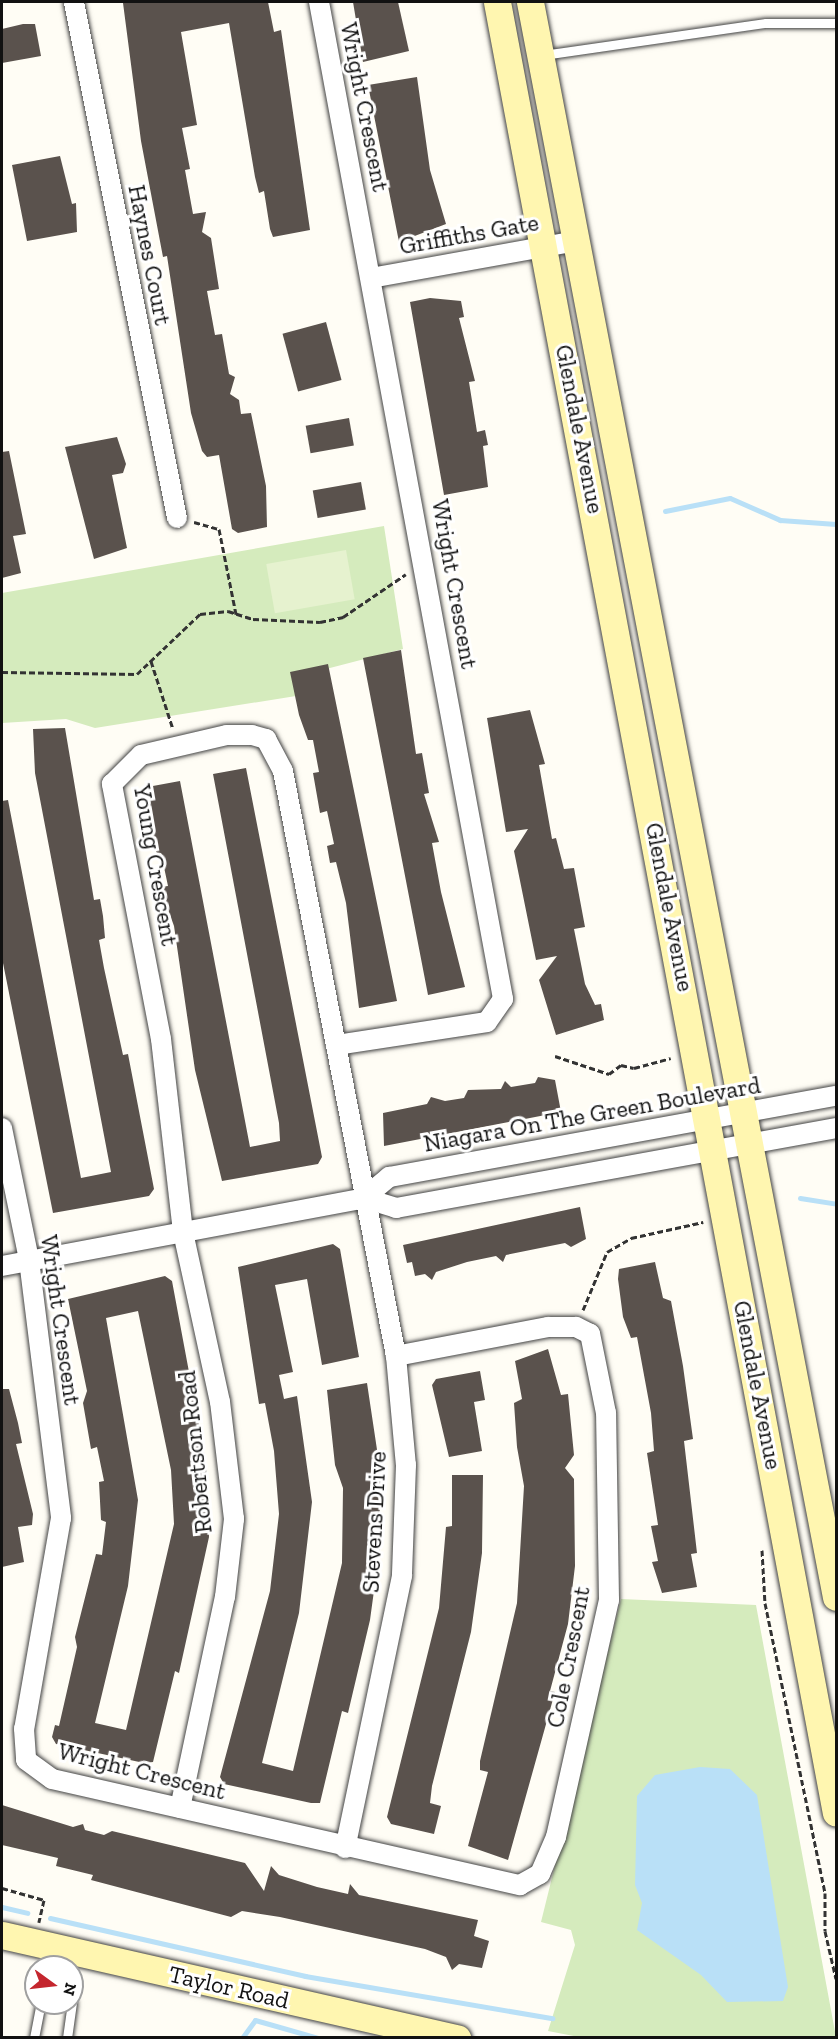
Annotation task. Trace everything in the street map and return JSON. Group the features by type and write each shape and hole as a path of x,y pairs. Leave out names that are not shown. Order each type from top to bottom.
{"main road":[{"name":"Glendale Avenue","path":"497,2 545,246 837,1813"},
{"name":"Glendale Avenue","path":"530,2 837,1597"},
{"name":"Taylor Road","path":"2,1935 49,1955"},
{"name":"Taylor Road","path":"84,1966 457,2037"}],"street":[{"name":"Haynes Court","path":"74,2 177,518"},
{"name":"Wright Crescent","path":"319,2 425,562 503,999 487,1022 336,1045"},
{"name":"Griffiths Gate","path":"371,278 576,241"},
{"name":"Young Crescent","path":"183,1232 161,1039 112,784 141,755 227,735 252,735 266,739 282,771 364,1198"},
{"name":"Niagara On The Green Boulevard","path":"364,1198 389,1177 837,1096"},
{"name":"Wright Crescent","path":"2,1128 29,1260 60,1518 24,1729 26,1760 52,1779 345,1848"},
{"name":"Niagara On The Green Boulevard","path":"2,1266 364,1198 396,1208 837,1128"},
{"name":"Stevens Drive","path":"345,1848 402,1576 406,1465 396,1356 364,1198"},
{"name":"Robertson Road","path":"180,1808 225,1597 234,1518 220,1402 183,1232"},
{"path":"396,1356 548,1327 576,1327"},
{"name":"Cole Crescent","path":"345,1848 498,1884 520,1885 540,1875 556,1837 609,1600 606,1413 590,1334 576,1327"}],"lane":[{"path":"541,56 766,23 837,23"},
{"path":"34,2037 39,2015"},
{"path":"67,2037 70,2015"}],"path":[{"path":"177,518 219,529 236,614"},
{"path":"2,672 113,677 137,674 200,614 236,614 320,622 343,617 425,562"},
{"path":"151,660 179,748"},
{"path":"555,1056 609,1074 621,1065 634,1068 676,1057"},
{"path":"703,1212 707,1233"},
{"path":"576,1327 607,1252 631,1238 705,1221"},
{"path":"760,1539 765,1603 825,1893 825,1931 837,1979"}],"green space":[{"path":"384,526 403,649 303,675 296,696 95,728 66,719 2,723 2,593"},
{"path":"346,550 355,599 275,613 266,564"},
{"path":"621,1599 756,1605 836,2037 584,2038 548,2031 575,1945 571,1930 541,1922"}],"water":[{"path":"700,1767 730,1769 757,1795 788,1987 783,2001 727,2002 701,1975 637,1930 642,1903 635,1885 637,1796 655,1775"}],"building":[{"path":"268,2 274,32 281,30 310,230 273,237 264,191 259,193 255,177 229,23 181,32 197,125 182,128 190,169 185,170 193,214 206,212 202,232 211,238 219,289 207,291 215,335 222,334 229,374 235,377 230,394 239,400 241,414 251,413 266,486 267,527 238,533 232,529 219,455 207,457 202,451 191,413 167,256 163,257 141,141 123,3"},
{"path":"353,2 398,2 409,51 363,62"},
{"path":"35,24 41,56 2,63 2,29"},
{"path":"417,77 430,170 446,224 399,242 368,85"},
{"path":"60,156 72,204 76,203 77,232 27,241 12,165"},
{"path":"430,298 461,301 464,317 459,318 475,381 469,382 477,432 485,430 488,445 483,446 488,487 444,495 410,302"},
{"path":"326,322 342,380 298,392 283,334"},
{"path":"349,418 354,446 311,453 306,426"},
{"path":"117,437 126,464 123,473 112,475 127,548 94,559 65,447"},
{"path":"9,451 26,534 13,536 21,573 2,578 2,452"},
{"path":"361,482 366,510 318,518 313,491"},
{"path":"401,650 416,754 422,753 429,793 424,794 439,842 432,843 441,892 465,987 428,995 363,658"},
{"path":"328,664 397,1001 359,1008 346,903 336,862 330,863 327,846 334,844 327,811 320,813 313,773 319,772 313,740 308,740 299,715 290,672"},
{"path":"530,710 545,764 539,765 552,839 556,838 564,869 574,868 585,927 574,929 585,984 595,1005 601,1004 604,1020 556,1035 539,980 557,956 536,960 514,851 528,829 506,832 487,718"},
{"path":"65,728 94,900 100,899 103,916 105,938 99,940 104,968 123,1055 128,1054 154,1189 149,1196 53,1213 2,958 2,801 8,800 81,1178 111,1172 35,773 33,729"},
{"path":"246,768 322,1157 318,1164 222,1181 195,1070 174,926 160,887 168,886 161,853 157,854 150,832 142,788 180,781 250,1147 280,1141 279,1123 213,774"},
{"path":"538,1077 555,1080 561,1112 384,1146 383,1113 427,1104 431,1097 445,1101 464,1098 468,1090 501,1089 505,1081 511,1087 535,1083"},
{"path":"580,1207 586,1239 571,1247 565,1243 506,1255 503,1262 496,1256 467,1262 436,1272 432,1280 425,1274 415,1276 412,1262 407,1263 403,1245"},
{"path":"333,1244 340,1249 359,1357 322,1365 307,1279 275,1285 293,1372 279,1375 284,1399 297,1396 312,1502 299,1613 262,1763 293,1771 342,1563 343,1488 335,1465 327,1390 367,1383 382,1483 377,1484 382,1532 370,1620 348,1713 342,1711 320,1803 311,1803 224,1784 220,1777 270,1591 279,1514 274,1451 265,1403 259,1404 238,1267"},
{"path":"655,1262 663,1298 671,1301 683,1366 693,1439 684,1441 697,1553 691,1554 697,1587 662,1593 652,1562 658,1561 651,1526 658,1525 647,1453 654,1451 651,1413 637,1337 631,1338 623,1317 618,1279 619,1269"},
{"path":"165,1276 172,1281 206,1463 209,1537 179,1673 175,1671 153,1762 144,1763 56,1744 52,1737 55,1725 59,1726 77,1647 75,1637 96,1554 102,1555 106,1522 101,1520 99,1482 104,1481 97,1447 91,1449 83,1403 87,1391 68,1299","holes":["138,1311 171,1470 174,1524 126,1730 95,1723 128,1586 138,1500 106,1318"]},
{"path":"548,1349 561,1395 568,1394 574,1455 565,1468 574,1479 575,1566 568,1624 550,1691 555,1692 508,1860 468,1846 488,1772 480,1770 480,1761 517,1603 524,1486 517,1447 514,1403 522,1399 515,1361"},
{"path":"480,1371 485,1400 474,1402 482,1451 449,1457 432,1385 436,1379"},
{"path":"2,1389 9,1389 18,1423 22,1443 16,1444 33,1514 32,1525 18,1527 24,1562 2,1567"},
{"path":"452,1475 483,1475 482,1553 471,1632 432,1786 430,1803 441,1806 434,1834 391,1824 387,1817 439,1608 446,1527 452,1526"},
{"path":"2,1805 73,1827 83,1824 85,1830 104,1835 112,1831 245,1863 264,1891 271,1866 279,1875 317,1887 348,1894 350,1884 359,1895 478,1920 474,1936 489,1941 482,1968 459,1964 452,1970 446,1957 425,1949 280,1917 242,1911 231,1917 91,1880 93,1875 56,1866 58,1858 2,1845"}],"waterway":[{"path":"665,511 730,498 780,520 836,524"},
{"path":"800,1198 836,1204"},
{"path":"2,1907 27,1913"},
{"path":"50,1918 305,1976 552,2018"},
{"path":"242,2038 255,2020 318,2038"}]}
